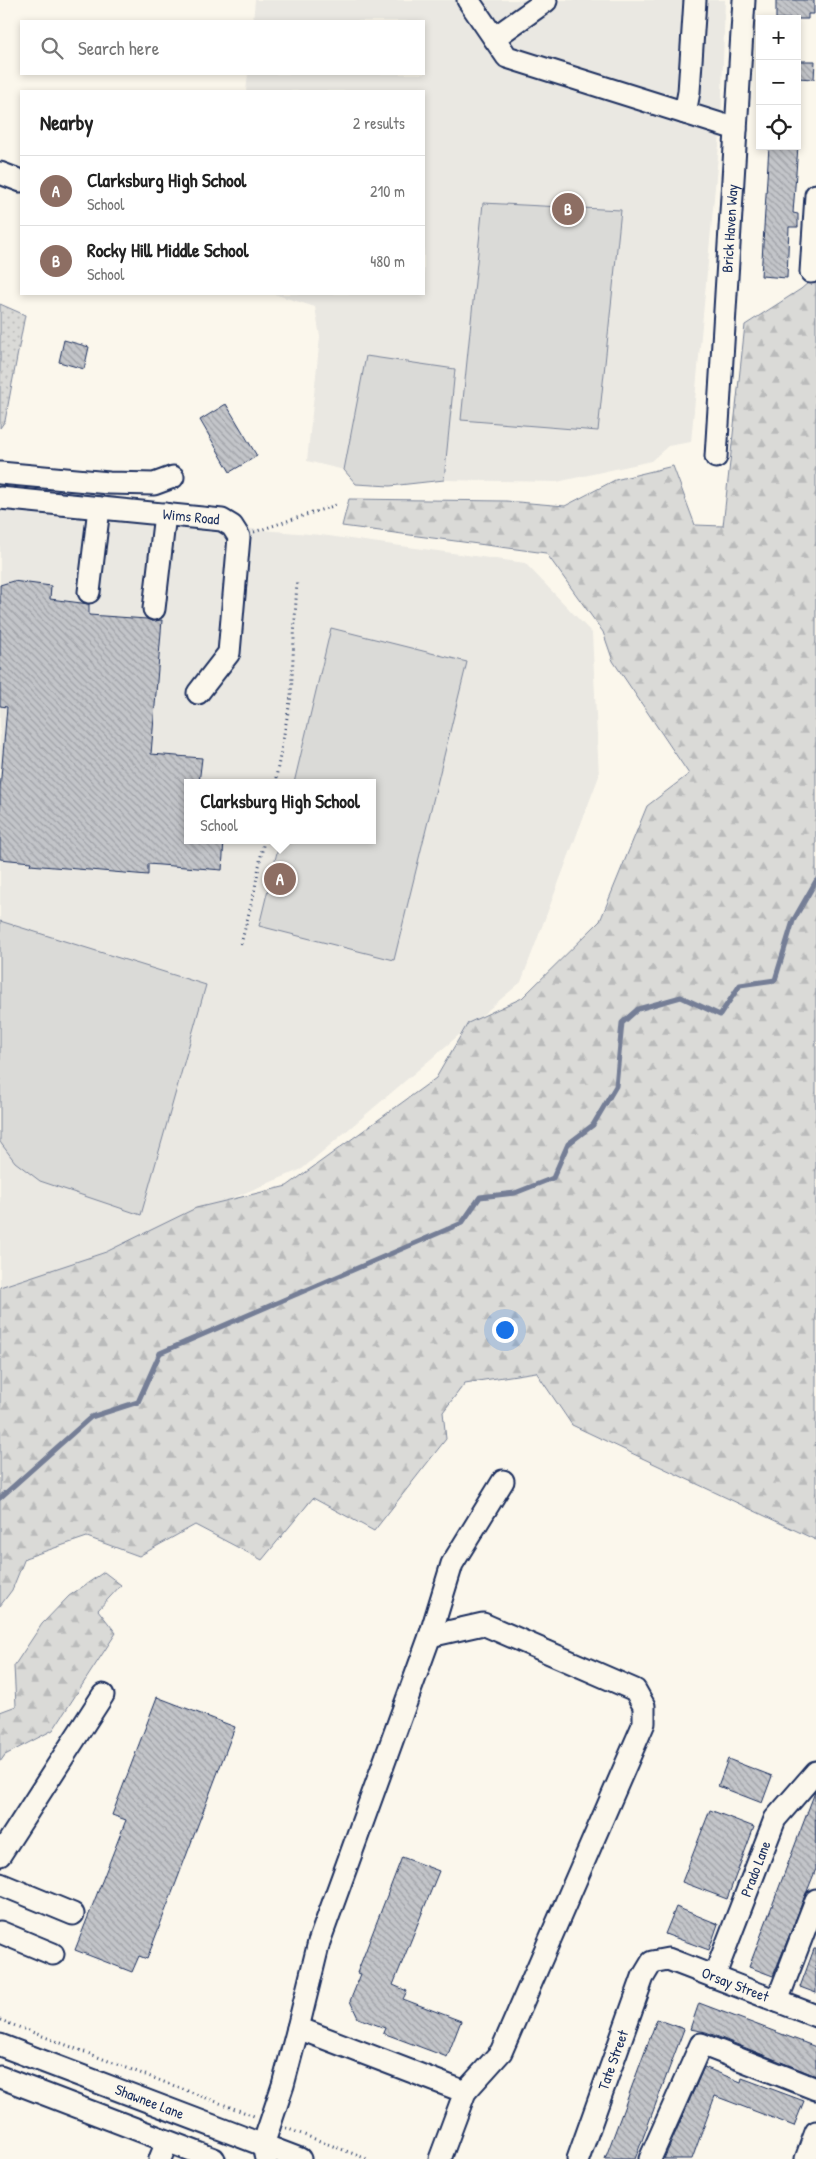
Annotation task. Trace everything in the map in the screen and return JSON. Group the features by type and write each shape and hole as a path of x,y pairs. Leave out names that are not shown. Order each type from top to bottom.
{"street":[{"path":"468,0 507,57 736,129"},
{"path":"494,38 546,0"},
{"path":"685,113 689,92 695,0"},
{"name":"Brick Haven Way","path":"716,456 744,0"},
{"path":"0,173 20,181"},
{"path":"811,272 816,195"},
{"path":"0,473 109,483 154,484 174,477"},
{"name":"Wims Road","path":"0,498 222,520 232,526 239,537 230,653 198,693"},
{"path":"89,592 99,508"},
{"path":"154,609 165,514"},
{"path":"264,2152 270,2122 283,2085 319,1942 430,1636 452,1564 504,1481"},
{"path":"430,1636 483,1624 635,1690 644,1706 644,1723 501,2052 465,2092 440,2159"},
{"path":"0,1855 103,1695"},
{"name":"Prado Lane","path":"714,1977 775,1818 816,1772"},
{"path":"0,1884 73,1914"},
{"path":"777,2001 816,1900"},
{"path":"0,1932 53,1954"},
{"name":"Orsay Street","path":"652,1962 668,1959 816,2016"},
{"name":"Tate Street","path":"578,2159 643,1977 652,1962"},
{"path":"298,2028 465,2092"},
{"path":"650,2159 700,2044 816,2089"},
{"name":"Shawnee Lane","path":"0,2045 264,2152 300,2159"},
{"name":"Shawnee Lane","path":"0,2078 164,2150 214,2159"},
{"path":"806,2159 816,2132"}],"path":[{"path":"239,537 339,504"},
{"path":"276,779 291,696 298,581"},
{"path":"241,944 254,893 263,844"},
{"path":"0,2020 367,2159"}],"shaded area":[{"path":"255,0 725,0 721,124 691,442 668,446 651,461 557,482 444,480 390,486 356,484 344,470 307,461 320,337 315,307 277,295 425,295 425,90 246,90 248,75 425,75 425,20 253,20"},
{"path":"0,507 321,535 525,563 592,633 599,776 521,982 302,1169 0,1296"}],"green space":[{"path":"483,203 621,210 598,431 461,420"},
{"path":"816,276 816,1540 572,1425 536,1372 465,1383 443,1412 446,1439 374,1531 313,1498 262,1560 195,1525 139,1556 87,1537 25,1558 12,1590 0,1606 0,1287 106,1252 196,1208 287,1186 436,1078 468,1023 522,998 600,921 647,806 689,774 613,661 603,632 546,553 342,526 349,499 506,501 565,506 615,480 673,466 695,525 723,526 745,325 801,289"},
{"path":"0,304 25,315 5,421 0,428"},
{"path":"366,356 455,369 444,480 390,486 356,484 344,470"},
{"path":"331,628 467,662 394,960 259,926 279,844 376,844 376,779 295,779"},
{"path":"0,921 206,985 141,1215 40,1181 15,1162 0,1142"},
{"path":"104,1572 121,1585 98,1610 116,1633 53,1730 5,1755 0,1762 0,1712 16,1706 14,1666 42,1624 69,1596"}],"building":[{"path":"776,0 814,0 814,14 808,14 808,19 801,19 801,15 776,15"},
{"path":"801,61 815,61 814,79 801,78"},
{"path":"769,150 798,150 793,213 798,214 798,227 789,227 787,278 761,276"},
{"path":"64,340 89,347 84,369 59,362"},
{"path":"226,404 257,456 230,472 200,420"},
{"path":"13,581 51,586 50,599 89,604 89,615 153,621 162,620 151,754 202,758 199,779 184,779 184,844 224,844 222,870 148,864 148,875 30,865 31,862 0,859 0,789 7,707 0,706 0,585"},
{"path":"157,1697 235,1727 147,1959 139,1956 132,1972 75,1950 126,1820 112,1815"},
{"path":"728,1759 772,1776 762,1803 718,1786"},
{"path":"815,1792 816,1869 773,1976 749,1967"},
{"path":"710,1810 754,1827 727,1899 682,1882"},
{"path":"402,1857 439,1871 393,1985 407,1991 403,1999 461,2021 447,2057 383,2033 385,2028 358,2018 350,2001 361,1974 357,1973"},
{"path":"676,1907 718,1924 709,1950 665,1934"},
{"path":"814,1949 816,1949 816,1993 800,1987"},
{"path":"699,2003 816,2047 816,2076 706,2032 690,2029"},
{"path":"657,2019 684,2029 635,2159 605,2159"},
{"path":"704,2067 741,2082 742,2078 804,2101 794,2126 715,2096 692,2159 664,2159"}],"waterway":[{"path":"0,1498 91,1417 138,1402 160,1353 462,1223 480,1197 515,1193 553,1178 568,1144 593,1125 616,1086 622,1023 638,1009 681,997 720,1015 740,985 775,980 793,921 816,881"}],"place":[{"name":"Rocky Hill Middle School","path":"568,209"},
{"name":"Clarksburg High School","path":"280,879"}]}
